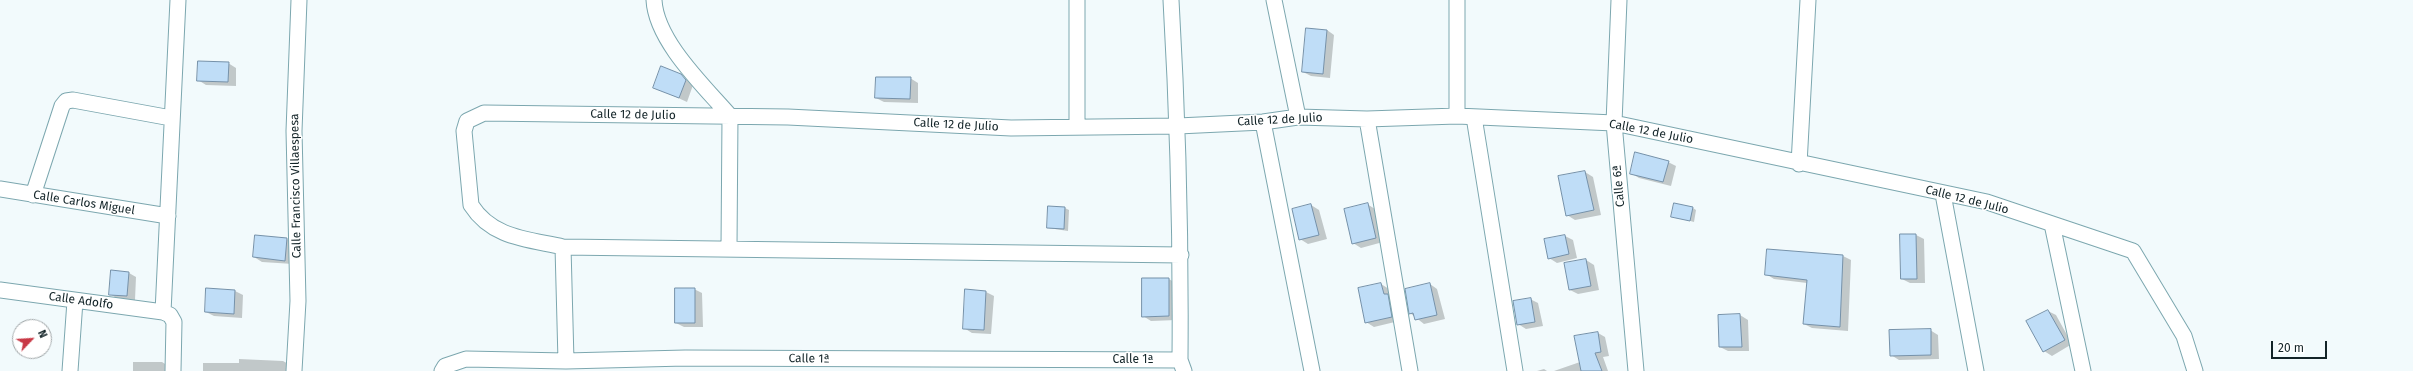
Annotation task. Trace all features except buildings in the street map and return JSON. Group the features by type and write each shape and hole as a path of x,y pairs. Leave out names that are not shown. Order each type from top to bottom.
{"street":[{"path":"173,371 174,322 170,316 163,312 171,118 178,0"},
{"name":"Calle Francisco Villaespesa","path":"294,371 298,301 294,131 299,0"},
{"path":"654,0 655,13 677,55 730,116 729,248"},
{"path":"1077,0 1077,127"},
{"path":"1171,0 1178,126 1182,366"},
{"path":"1274,0 1298,117"},
{"path":"1457,0 1457,116"},
{"name":"Calle 6ª","path":"1619,0 1614,123 1636,371"},
{"path":"1799,164 1808,0"},
{"path":"33,195 62,106 66,101 73,100 171,118"},
{"name":"Calle 12 de Julio","path":"563,247 501,233 476,214 471,205 464,131 467,120 484,113 730,116 1011,128 1178,126 1263,122 1298,117 1367,119 1457,116 1614,123 1799,164 1987,202 2133,251 2184,336 2195,371"},
{"path":"1474,117 1515,371"},
{"path":"1367,119 1410,371"},
{"path":"1263,122 1312,371"},
{"name":"Calle Carlos Miguel","path":"0,190 168,216"},
{"path":"1943,194 1976,371"},
{"path":"2052,224 2083,371"},
{"path":"566,361 563,247 1181,255"},
{"name":"Calle Adolfo","path":"0,290 163,312"},
{"path":"70,371 75,300"},
{"name":"Calle 1ª","path":"442,371 445,366 466,359 566,361 592,366 685,364 1182,366"}]}
